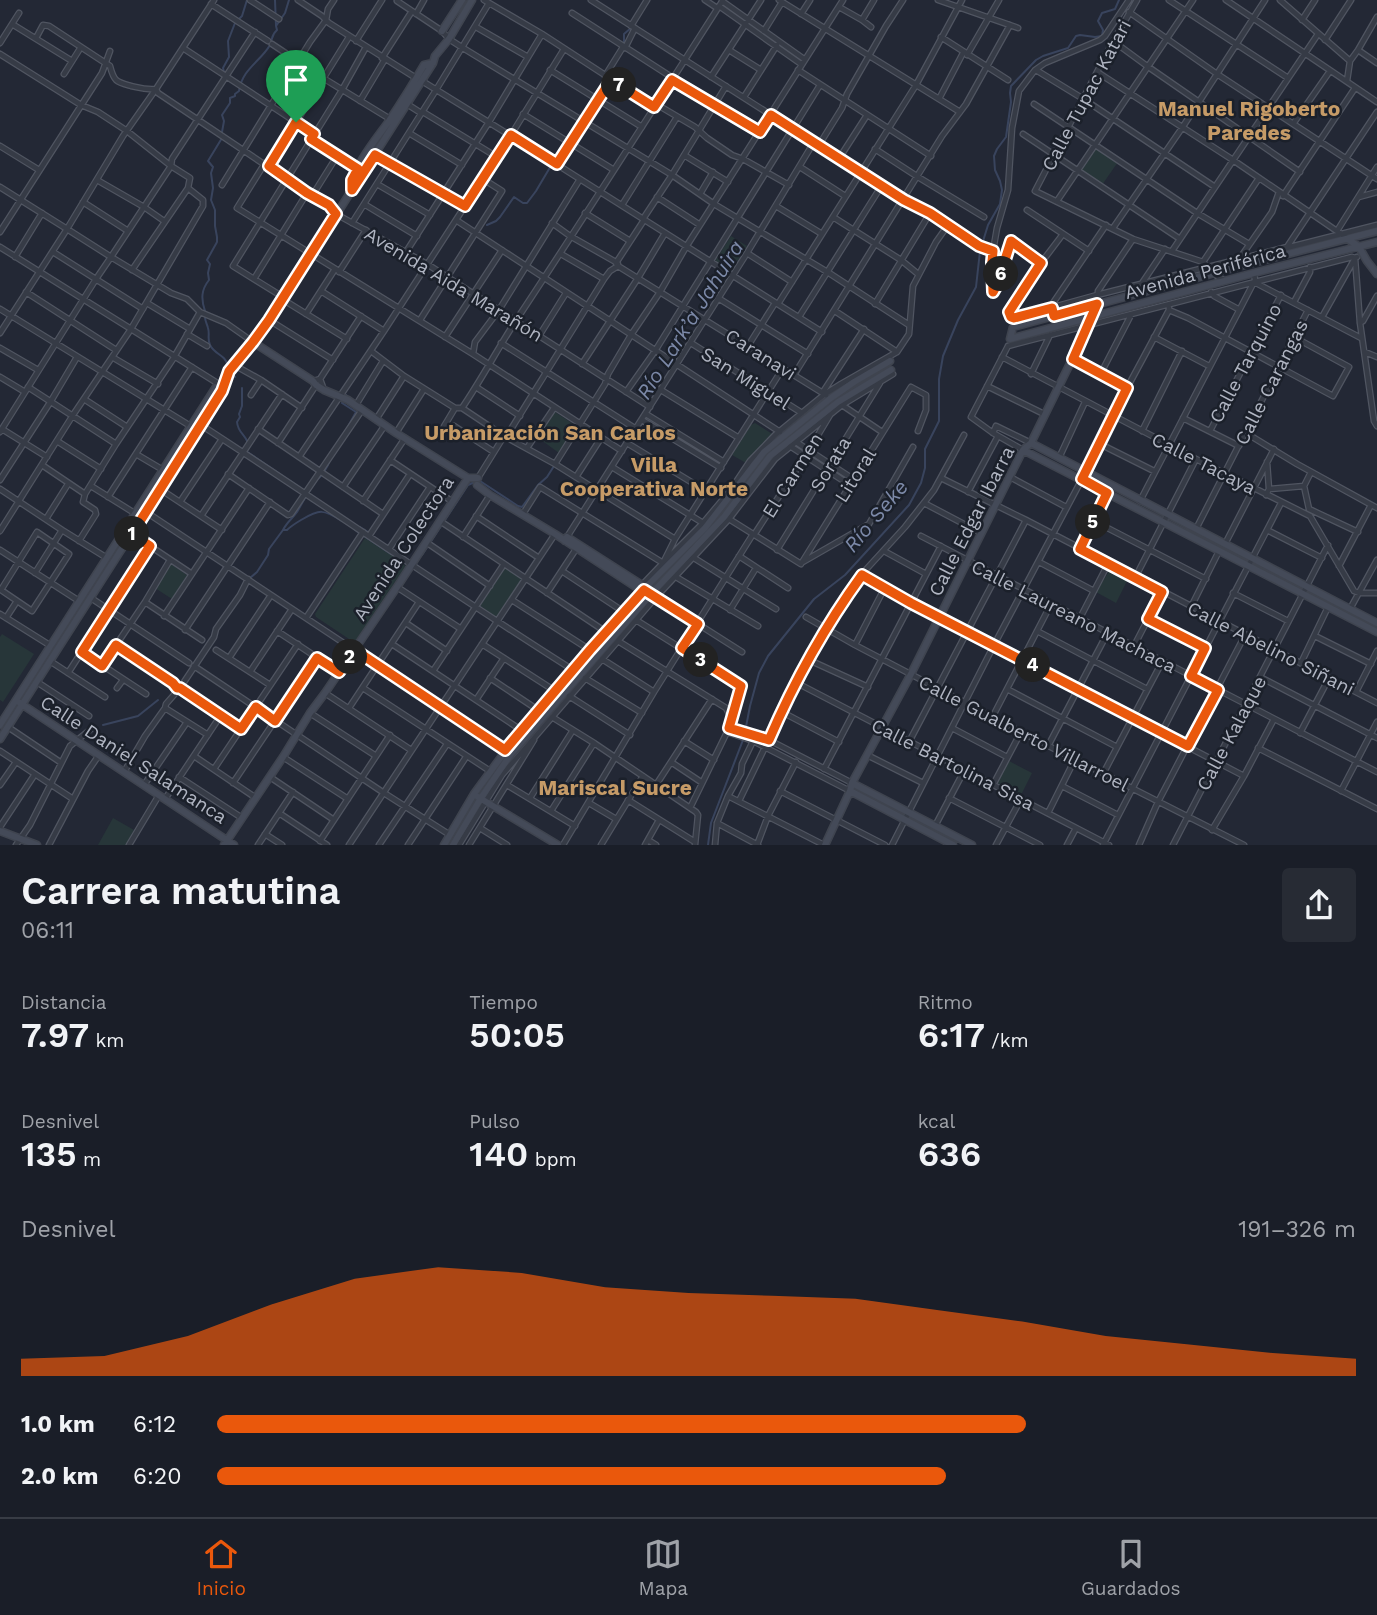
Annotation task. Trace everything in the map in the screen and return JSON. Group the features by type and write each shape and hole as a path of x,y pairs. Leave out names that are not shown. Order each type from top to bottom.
{"street":[{"path":"250,0 279,19"},
{"path":"298,0 349,37 511,135 822,332"},
{"path":"222,186 326,20 328,9 334,0"},
{"path":"356,41 382,0"},
{"path":"398,0 463,48 650,161 909,325"},
{"path":"360,101 384,58 424,0"},
{"path":"442,31 462,0"},
{"path":"0,725 37,682 79,601 88,596 107,558 140,511 163,471 223,387 226,375 269,320 407,104 424,65 433,63 472,0"},
{"path":"591,0 904,200 930,213 981,247 993,251"},
{"path":"605,76 624,47 648,0"},
{"path":"705,0 803,61"},
{"path":"462,408 722,0 778,44"},
{"path":"711,78 761,0"},
{"path":"801,14 810,0"},
{"path":"555,464 594,403 631,335 843,0"},
{"path":"862,20 874,0"},
{"path":"566,539 800,167 842,108 903,0"},
{"path":"938,0 1018,28"},
{"path":"748,346 792,282 916,85 962,0"},
{"path":"939,99 999,0"},
{"path":"1041,263 1011,241 993,292 993,251 1008,190 1009,157 1016,102 1021,87 1045,63 1105,36 1129,0"},
{"name":"Calle Tupac Katari","path":"1057,201 1035,191 1137,0"},
{"path":"1169,0 1288,78"},
{"path":"1193,0 1057,201 1133,239 1203,261 1214,274 1226,281"},
{"path":"1226,0 1377,102"},
{"path":"1113,229 1265,0"},
{"path":"1280,0 1350,61"},
{"path":"1302,20 1315,0"},
{"path":"1325,40 1351,0"},
{"path":"764,31 781,1 960,112"},
{"path":"0,333 212,2 323,78 390,119"},
{"path":"352,223 476,27 487,2 542,34 611,80 677,117 732,155 789,185"},
{"path":"839,7 871,27"},
{"path":"1129,12 1217,74 1377,179"},
{"path":"0,43 19,13"},
{"path":"572,13 760,132"},
{"path":"1347,82 1350,61 1375,26 1377,17"},
{"path":"12,24 72,61"},
{"path":"36,38 46,25 110,66 115,79 121,84 144,90 156,89"},
{"path":"794,375 942,136 960,112 1010,25"},
{"path":"476,27 528,57"},
{"path":"47,457 1,430 171,166 172,159 197,119 255,33"},
{"path":"406,252 542,34"},
{"path":"1172,252 1318,34"},
{"path":"349,37 296,122 237,208 420,320 622,451"},
{"path":"941,37 1008,80"},
{"path":"1113,41 1300,172"},
{"path":"744,97 778,44"},
{"path":"64,74 81,47"},
{"path":"347,339 233,266 366,47"},
{"path":"183,48 296,122 337,156 358,169"},
{"path":"299,457 483,179 564,49"},
{"path":"729,50 761,70"},
{"path":"1358,50 1377,63"},
{"path":"0,232 102,73 110,51"},
{"path":"0,54 127,131 190,178 167,221 164,221 132,270"},
{"path":"550,70 642,127"},
{"path":"797,70 931,156"},
{"path":"1036,70 1215,187"},
{"path":"1293,124 1330,71"},
{"path":"1097,72 1342,234 1359,247 1377,274"},
{"path":"352,190 352,180 369,149 419,80"},
{"path":"557,164 611,80"},
{"path":"626,392 655,351 820,85"},
{"path":"478,481 726,86"},
{"path":"1240,259 1281,194 1300,172 1356,88"},
{"name":"Avenida Aida Marañón","path":"156,89 158,93 329,205 336,214 427,264 650,407"},
{"path":"407,104 497,156"},
{"path":"1034,104 1197,213 1249,244"},
{"path":"1063,234 1009,312 1011,317 1240,259 1284,251 1377,112"},
{"path":"523,114 614,170"},
{"path":"840,157 867,115"},
{"path":"622,205 677,117"},
{"path":"409,133 462,165"},
{"path":"1023,134 1180,239"},
{"path":"0,146 39,170"},
{"path":"875,149 984,217"},
{"path":"375,155 465,206"},
{"path":"684,155 728,182"},
{"path":"254,279 281,235 337,156"},
{"path":"800,167 845,196"},
{"path":"1342,234 1358,197 1377,167"},
{"path":"700,194 713,172"},
{"path":"1203,261 1259,178"},
{"path":"420,320 502,191 483,179"},
{"path":"473,354 475,342 499,310 580,179"},
{"path":"97,180 164,221"},
{"path":"377,184 430,215"},
{"path":"799,317 882,185"},
{"path":"0,187 132,270 171,293 187,299 200,312 226,323 324,390 345,398 468,478 478,481 490,495 566,539 743,652"},
{"path":"0,531 73,415 131,330 204,204 203,200 187,188"},
{"path":"1358,197 1377,192"},
{"path":"657,197 700,225"},
{"path":"83,202 128,231"},
{"path":"363,204 417,236"},
{"path":"776,206 822,234"},
{"path":"1027,210 1089,251"},
{"path":"15,257 42,213"},
{"path":"585,213 630,241"},
{"path":"876,304 930,213"},
{"path":"833,217 901,260 918,274"},
{"path":"456,220 780,432"},
{"path":"552,223 616,263"},
{"path":"444,845 474,794 505,750 663,563 703,523 730,491 750,461 780,432 826,395 897,352 909,334 912,286 938,237 948,225"},
{"path":"1054,316 1052,308 1105,225"},
{"path":"1342,234 1377,225"},
{"path":"306,314 366,230"},
{"path":"1342,234 1377,231"},
{"path":"582,364 664,233"},
{"name":"Avenida Periférica","path":"1009,343 1013,327 1214,274 1342,234"},
{"path":"1097,304 1101,287 1133,239"},
{"name":"Avenida Periférica","path":"1009,343 1093,317 1377,242"},
{"path":"0,247 223,387"},
{"path":"1134,295 1165,249"},
{"path":"445,337 502,250"},
{"path":"52,252 143,309"},
{"path":"747,253 792,282"},
{"path":"561,254 604,279"},
{"path":"1364,254 1211,292 1169,307 1009,343 971,417 995,435 1107,493 1196,529 1377,623"},
{"path":"1322,317 1355,258"},
{"path":"1355,258 1360,323 1374,422 1377,426"},
{"name":"Caranavi","path":"616,263 882,432"},
{"path":"1294,302 1310,267"},
{"path":"1140,501 1255,280 1254,273"},
{"path":"1253,282 1362,338"},
{"path":"321,291 384,331"},
{"path":"26,292 116,350"},
{"path":"539,336 566,292"},
{"path":"1211,292 1238,309"},
{"name":"Calle Tarquino","path":"1210,431 1281,295"},
{"path":"1360,323 1377,296"},
{"path":"718,298 808,354"},
{"path":"147,303 206,346"},
{"name":"Calle Edgar Ibarra","path":"825,845 881,727 969,561 1023,450 1031,443 1097,304"},
{"path":"892,845 1169,307"},
{"path":"1169,307 1333,396 1349,366 1294,337"},
{"path":"0,309 147,400 222,439 573,670"},
{"name":"Calle Carangas","path":"1196,529 1308,310"},
{"path":"835,311 897,352"},
{"path":"79,541 96,514 95,510 83,502 85,494 158,384 200,312"},
{"path":"1101,373 1132,314"},
{"path":"278,443 361,316"},
{"path":"269,320 332,360"},
{"path":"643,589 705,528 764,452 826,395 864,329"},
{"path":"1031,374 1050,335"},
{"path":"1154,337 1209,366"},
{"path":"502,343 636,429"},
{"name":"San Miguel","path":"691,343 802,413"},
{"path":"0,348 38,370"},
{"path":"371,351 424,389 455,408 462,408 675,540"},
{"path":"1142,431 1182,351"},
{"path":"1364,351 1377,357"},
{"path":"0,480 77,357"},
{"path":"113,357 158,384"},
{"name":"Calle Tacaya","path":"1002,357 1310,516"},
{"path":"1073,359 1127,388"},
{"path":"228,474 288,515 291,514 320,472 383,361"},
{"path":"826,395 890,361"},
{"path":"234,365 302,408"},
{"path":"108,496 191,367"},
{"path":"663,563 783,368"},
{"path":"459,845 483,800 502,775 654,596 676,577 729,519 775,459 840,403 892,372"},
{"path":"453,845 511,754 724,517 771,456 840,403 892,372"},
{"path":"377,418 404,376"},
{"path":"0,377 51,401 116,444"},
{"name":"Sorata","path":"777,550 883,379"},
{"path":"251,395 261,380"},
{"path":"987,386 1044,414"},
{"path":"476,387 520,416"},
{"name":"Litoral","path":"801,564 911,387 926,396 926,410 918,432"},
{"path":"396,433 424,389"},
{"path":"1369,389 1377,391"},
{"path":"661,390 739,438"},
{"path":"201,516 282,394"},
{"path":"84,399 128,427"},
{"path":"1059,458 1085,402"},
{"path":"440,433 455,408"},
{"path":"527,448 554,408"},
{"path":"646,414 724,462"},
{"path":"0,415 8,420"},
{"name":"El Carmen","path":"563,845 654,692 739,556 806,456 829,415"},
{"path":"1183,418 1239,446"},
{"path":"642,420 721,468"},
{"path":"0,739 54,648 132,534 140,511 160,489 196,424"},
{"path":"342,487 385,425"},
{"path":"454,426 494,452"},
{"path":"968,492 995,435 996,426 1085,471 1220,550 1377,632"},
{"path":"257,429 383,514"},
{"path":"1246,433 1377,508"},
{"path":"739,802 782,712 840,605 934,490 964,435"},
{"path":"363,501 405,438"},
{"path":"576,477 601,438"},
{"path":"180,502 222,439"},
{"path":"57,441 101,470"},
{"path":"796,442 853,478"},
{"path":"627,443 706,491"},
{"path":"1100,444 1154,471"},
{"path":"790,446 850,485"},
{"path":"729,519 801,564 869,523 913,446"},
{"path":"1225,544 1274,449"},
{"path":"136,454 163,471"},
{"path":"1135,578 1196,459"},
{"path":"390,460 453,502"},
{"path":"1266,495 1269,489 1267,462"},
{"path":"42,465 85,494"},
{"path":"612,467 703,523"},
{"path":"1311,472 1304,486 1310,516 1354,591 1377,593"},
{"path":"369,536 410,474"},
{"path":"1010,477 1066,507"},
{"name":"Avenida Colectora","path":"226,843 468,478"},
{"name":"Calle Abelino Siñani","path":"940,478 1377,703"},
{"path":"47,519 68,484"},
{"path":"91,486 140,511 207,552 505,750"},
{"path":"1269,489 1304,486"},
{"path":"389,549 430,487"},
{"path":"523,514 540,487 663,563"},
{"path":"164,616 249,488"},
{"path":"0,489 107,558"},
{"path":"160,489 222,530"},
{"path":"1080,549 1107,493"},
{"path":"463,537 490,495"},
{"path":"185,629 270,502"},
{"path":"924,503 982,534"},
{"path":"1105,844 1281,503"},
{"path":"1339,566 1371,505"},
{"path":"1310,509 1358,532"},
{"path":"476,516 539,558"},
{"path":"909,742 1026,520"},
{"path":"440,521 606,632"},
{"path":"1094,521 1206,579"},
{"path":"35,573 62,530"},
{"path":"1267,530 1322,558"},
{"path":"37,532 54,544 69,554 32,611 1,590 37,532"},
{"path":"306,618 363,533"},
{"path":"132,534 192,574"},
{"path":"349,845 555,534"},
{"name":"Calle Laureano Machaca","path":"921,536 1377,772"},
{"path":"566,539 576,549 643,589"},
{"path":"426,542 490,586"},
{"name":"Calle Kalaque","path":"1174,844 1328,545"},
{"path":"68,673 150,546"},
{"path":"824,769 940,546"},
{"path":"547,593 576,549"},
{"path":"1191,607 1220,550"},
{"path":"0,551 79,601"},
{"path":"884,551 926,574"},
{"path":"739,556 788,588"},
{"path":"694,558 776,609"},
{"path":"1350,609 1377,559"},
{"path":"102,666 170,560"},
{"path":"1039,562 1094,592"},
{"path":"433,671 504,564"},
{"path":"1080,618 1108,565"},
{"path":"730,610 756,568"},
{"path":"562,571 624,612"},
{"path":"862,575 884,589 1244,776"},
{"path":"676,577 758,626"},
{"path":"124,772 248,579"},
{"path":"397,587 461,629"},
{"path":"855,645 884,589"},
{"path":"1134,646 1162,592"},
{"path":"1233,593 1289,621"},
{"path":"229,658 271,595"},
{"path":"88,596 450,835"},
{"path":"512,600 590,650"},
{"path":"6,618 17,601"},
{"path":"145,602 202,640"},
{"path":"349,708 419,602"},
{"path":"993,716 1051,604"},
{"path":"1301,663 1328,607"},
{"path":"250,672 292,609"},
{"path":"0,614 54,648"},
{"name":"Calle Gualberto Villarroel","path":"806,617 1021,732 1243,845"},
{"path":"1148,619 1205,648"},
{"path":"636,620 741,686 728,730 701,782 691,808"},
{"path":"406,623 447,650"},
{"path":"277,631 339,672"},
{"path":"1037,631 1148,689"},
{"path":"1048,746 1108,632"},
{"path":"1139,845 1158,802 1245,635"},
{"path":"1315,636 1371,664"},
{"path":"618,640 726,708 731,719"},
{"path":"392,644 521,730"},
{"path":"482,644 555,692"},
{"path":"116,645 241,729"},
{"path":"214,769 298,645"},
{"path":"216,650 270,685"},
{"path":"1356,692 1377,651"},
{"path":"82,652 146,694"},
{"path":"233,783 317,658"},
{"path":"476,699 504,658"},
{"path":"602,659 654,692"},
{"path":"809,660 868,687"},
{"path":"50,661 105,697"},
{"path":"1103,774 1162,662"},
{"path":"1260,677 1377,738"},
{"path":"490,678 538,710"},
{"path":"585,678 642,713"},
{"path":"1300,733 1329,678"},
{"path":"117,688 123,680"},
{"path":"37,682 89,716"},
{"name":"Calle Bartolina Sisa","path":"797,683 1105,844"},
{"path":"363,688 490,771"},
{"path":"1007,689 1117,747"},
{"path":"325,693 411,750"},
{"path":"569,696 630,734"},
{"path":"656,785 712,699"},
{"name":"Calle Daniel Salamanca","path":"19,703 162,797 226,843 234,845"},
{"path":"165,708 208,735"},
{"path":"782,712 839,742"},
{"path":"310,713 376,756"},
{"path":"129,845 221,715"},
{"path":"552,717 696,812 695,844 628,800"},
{"path":"1212,830 1274,719"},
{"path":"144,785 187,722"},
{"path":"1341,791 1377,722"},
{"path":"8,727 60,762"},
{"path":"952,728 1007,757"},
{"path":"18,842 70,746 91,729"},
{"path":"530,798 573,730"},
{"path":"728,730 769,740 824,769 904,820 953,845"},
{"path":"993,785 1021,732"},
{"path":"320,841 390,735"},
{"path":"469,845 536,736"},
{"path":"753,738 796,762 908,812 972,845"},
{"path":"715,845 717,823 741,773 753,738"},
{"path":"684,741 714,760"},
{"path":"551,811 594,743"},
{"path":"379,845 447,744"},
{"path":"1258,748 1377,809"},
{"path":"0,751 74,800"},
{"path":"49,845 99,755"},
{"path":"867,755 923,783"},
{"path":"194,756 256,798"},
{"path":"284,757 348,799"},
{"path":"408,845 466,757"},
{"path":"1048,813 1075,760"},
{"path":"0,785 16,762"},
{"path":"671,762 701,782"},
{"path":"717,823 758,845 768,816 796,762"},
{"path":"935,826 964,771"},
{"path":"35,774 0,829 18,842 37,845"},
{"path":"613,845 603,842 643,776"},
{"path":"179,777 242,818"},
{"path":"270,777 334,820"},
{"path":"507,785 575,826"},
{"path":"1062,786 1118,815"},
{"path":"780,790 885,845"},
{"path":"258,845 293,792"},
{"path":"474,794 558,845"},
{"path":"728,796 825,845"},
{"path":"949,798 1040,845"},
{"path":"996,845 1021,799"},
{"path":"589,803 616,820"},
{"path":"279,813 327,845"},
{"path":"656,845 646,843 659,820"},
{"path":"480,828 507,845"},
{"path":"1067,845 1076,828"},
{"path":"265,834 282,845"}],"shaded area":[{"path":"1095,147 1118,162 1102,185 1080,170"},
{"path":"731,236 747,246 731,271 715,261"},
{"path":"555,412 576,426 559,453 537,437"},
{"path":"755,423 774,435 746,463 732,455"},
{"path":"365,538 404,563 405,567 356,640 352,641 315,614"},
{"path":"171,564 187,575 172,599 155,588"},
{"path":"505,567 522,580 496,617 479,605"},
{"path":"1110,570 1128,579 1116,603 1096,592"},
{"path":"2,634 34,654 3,702 0,700"},
{"path":"1009,761 1032,773 1021,795 997,783"},
{"path":"113,818 134,830 126,845 98,845"}],"waterway":[{"name":"Río Lark’a Jahuira","path":"224,72 223,68 229,57 228,41 235,23 242,16 247,0"},
{"name":"Río Lark’a Jahuira","path":"275,0 276,26"},
{"name":"Río Lark’a Jahuira","path":"222,132 222,115 230,103 230,98 239,91 248,71 270,45 289,0"},
{"name":"Río Seke","path":"745,732 759,673 768,656 814,599 845,575 909,505 921,483 925,468 925,449 939,421 939,379 943,356 976,287 980,251 988,225 1000,204 1002,190 995,170 994,156 1006,137 1011,86 1036,60 1068,48 1076,36 1102,36 1103,30 1098,21 1102,13 1115,9 1119,0"},
{"path":"624,44 624,34 631,28"},
{"path":"556,161 580,125"},
{"name":"Río Lark’a Jahuira","path":"205,311 202,295 209,280 210,264 207,260 217,242 215,210 211,200 213,167 208,161 222,138"},
{"path":"487,225 500,217 514,197 527,203 552,164"},
{"name":"Río Lark’a Jahuira","path":"384,243 424,265"},
{"name":"Río Lark’a Jahuira","path":"205,317 210,345 225,359 228,366"},
{"name":"Río Lark’a Jahuira","path":"680,363 688,350"},
{"name":"Río Lark’a Jahuira","path":"232,373 235,377"},
{"name":"Río Lark’a Jahuira","path":"625,447 673,373"},
{"name":"Río Lark’a Jahuira","path":"242,388 242,406 237,422 248,443"},
{"path":"345,432 356,412 342,403 346,395"},
{"name":"Río Lark’a Jahuira","path":"246,451 302,489"},
{"path":"315,481 331,458"},
{"name":"Río Lark’a Jahuira","path":"422,555 468,485 480,481 522,507 554,466"},
{"name":"Río Lark’a Jahuira","path":"600,489 612,470"},
{"name":"Río Lark’a Jahuira","path":"570,536 597,494"},
{"name":"Río Lark’a Jahuira","path":"283,530 305,498"},
{"name":"Río Lark’a Jahuira","path":"250,578 257,572 283,530 317,512 330,514 342,521"},
{"name":"Río Lark’a Jahuira","path":"347,523 359,533"},
{"path":"360,527 368,532"},
{"name":"Río Lark’a Jahuira","path":"364,536 391,554"},
{"name":"Río Lark’a Jahuira","path":"103,725 138,716 158,700"},
{"name":"Río Seke","path":"708,845 711,823 743,740"},
{"name":"Río Lark’a Jahuira","path":"386,785 395,772"}],"district":[{"name":"Manuel Rigoberto Paredes","path":"1249,121"},
{"name":"Urbanización San Carlos","path":"550,433"},
{"name":"Villa Cooperativa Norte","path":"654,477"},
{"name":"Mariscal Sucre","path":"615,788"}],"route":[{"path":"611,80 654,107 672,80 760,132 771,115 979,246 993,251 993,292 1011,241 1041,263 1009,315 1014,318 1052,308 1054,316 1097,304 1073,359 1127,388 1082,479 1107,493 1080,549 1162,592 1148,619 1205,648 1191,676 1218,690 1188,746 862,575 823,632 769,740 729,728 741,686 682,648 698,624 644,590 505,750 355,650 339,672 317,658 275,721 256,707 241,729 116,645 102,666 82,652 150,546 132,534 222,391 226,375 269,320 336,214 329,205 269,166 296,122 314,134 311,139 358,169 352,180 352,190 375,155 465,206 511,135 557,164 611,80"}]}
